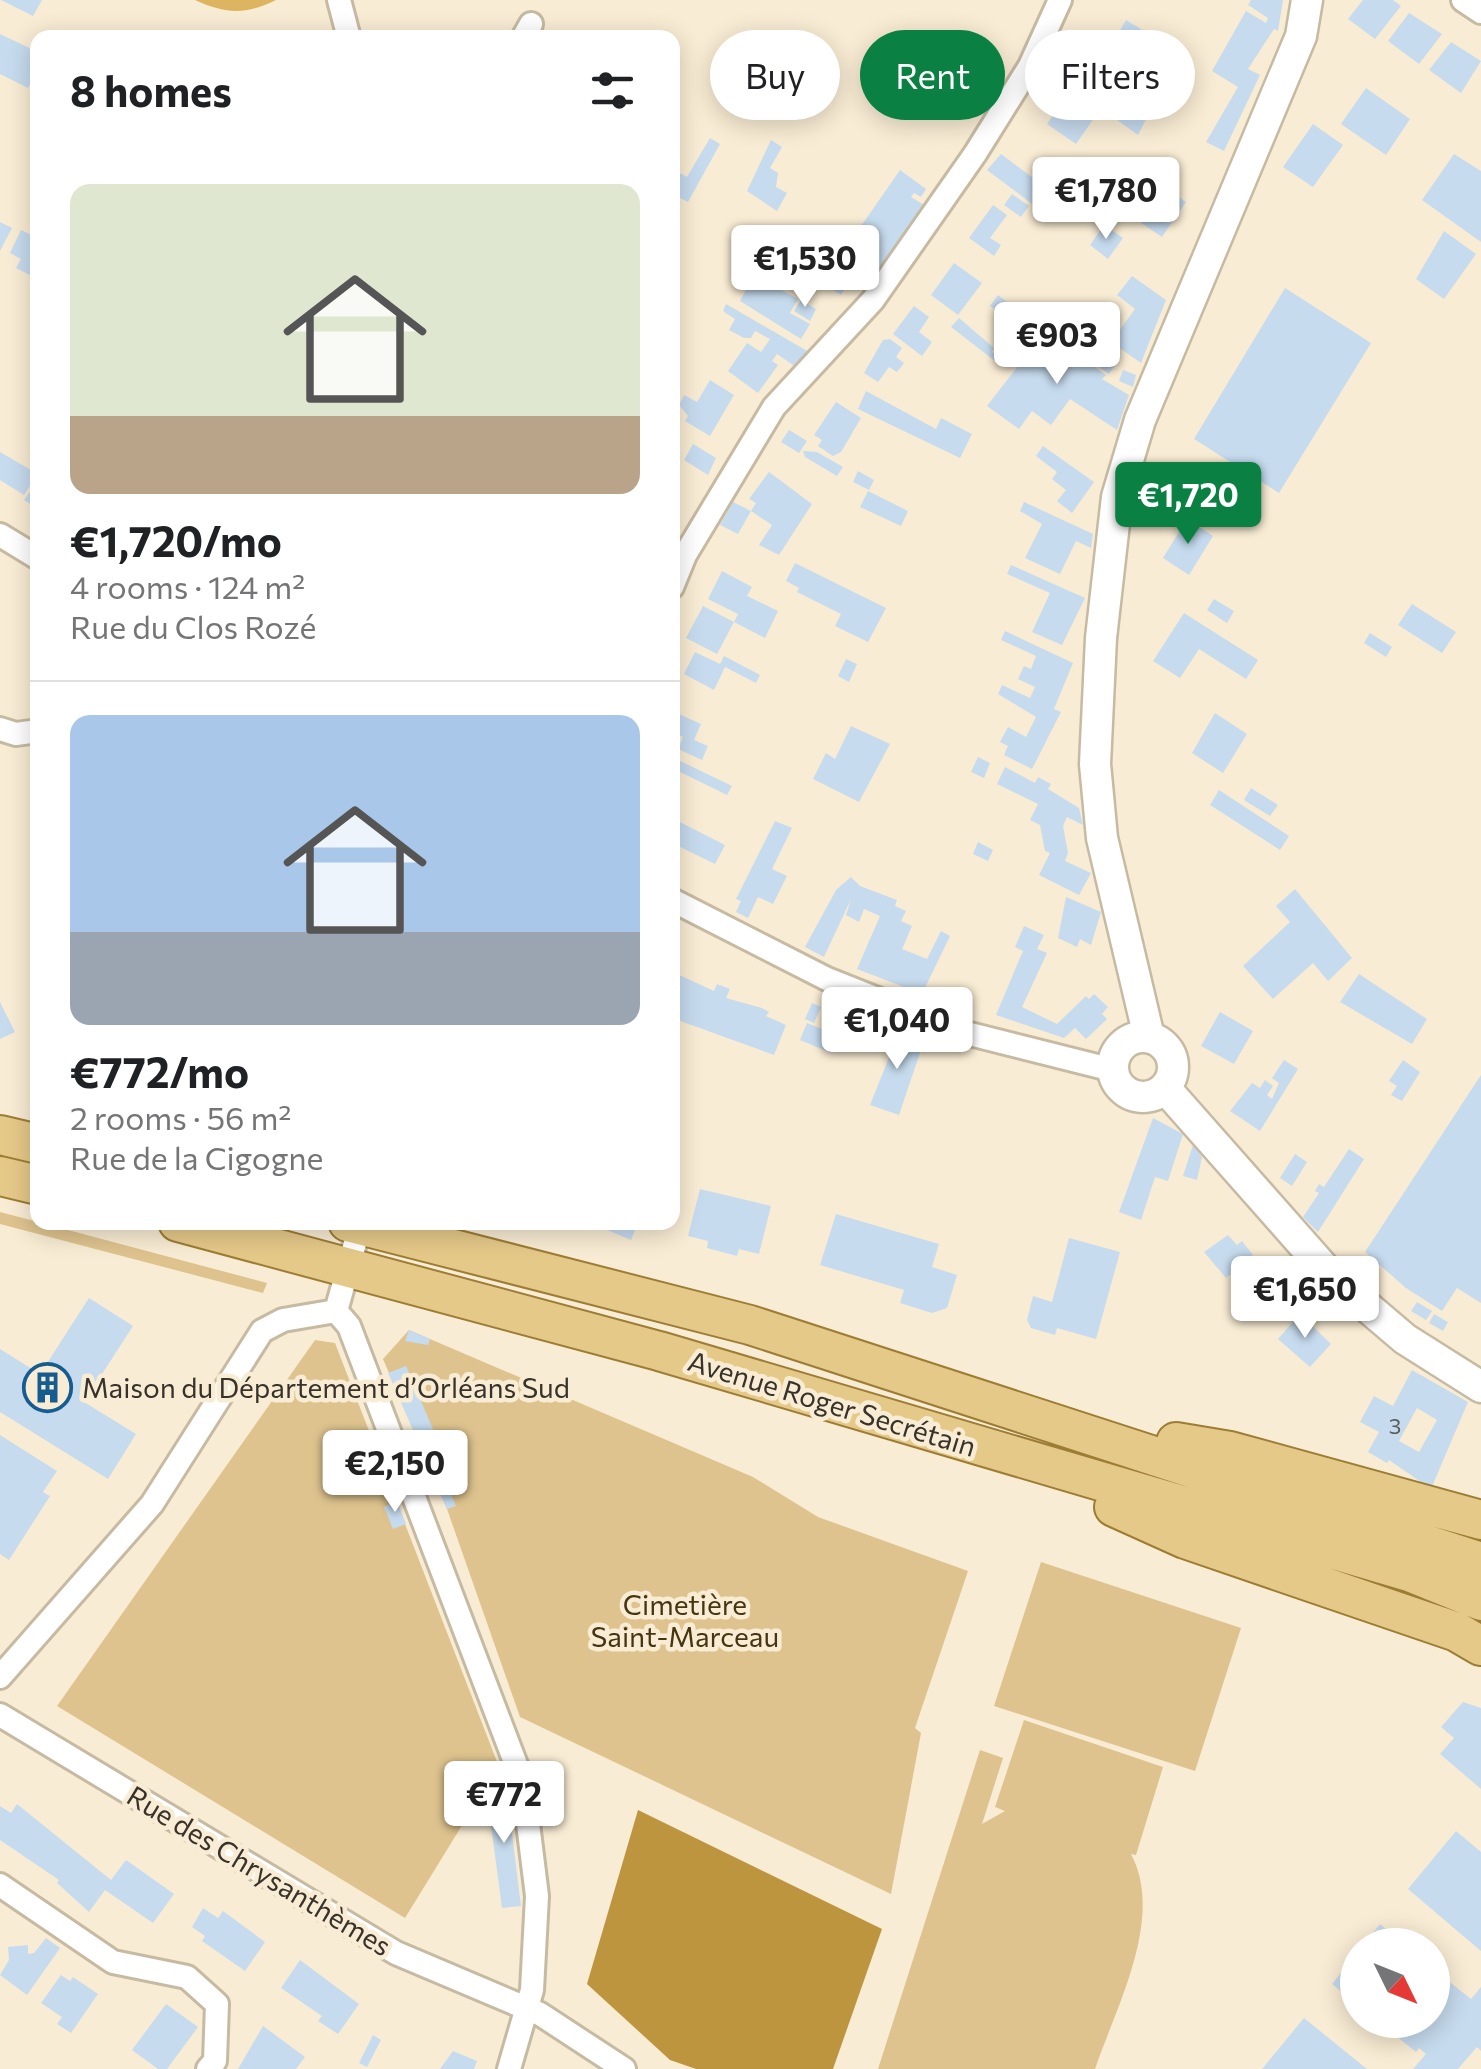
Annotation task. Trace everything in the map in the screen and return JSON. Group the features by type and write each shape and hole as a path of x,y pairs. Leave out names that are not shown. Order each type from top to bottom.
{"main road":[{"path":"0,1134 30,1142"},
{"path":"0,1176 30,1184"},
{"name":"Avenue Roger Secrétain","path":"208,1230 658,1351 1408,1572 1481,1601"},
{"name":"Avenue Roger Secrétain","path":"380,1230 750,1325 1481,1562"},
{"path":"1055,1422 1230,1451 1481,1520"},
{"path":"984,1450 1185,1539 1457,1632 1481,1646"}],"street":[{"path":"339,0 348,30"},
{"path":"680,566 774,406 873,300 993,124 1030,66 1060,0"},
{"path":"1148,1037 1102,838 1095,764 1101,638 1117,497 1140,420 1300,36 1307,0"},
{"path":"1463,0 1481,12"},
{"path":"0,535 30,553"},
{"path":"0,729 16,734 30,731"},
{"path":"680,904 828,979 958,1032 1113,1070"},
{"path":"1148,1037 1166,1046 1174,1067 1165,1088 1146,1097 1134,1096 1117,1083 1113,1070 1123,1044 1148,1037"},
{"path":"1165,1088 1331,1276 1405,1339 1481,1387"},
{"path":"336,1311 356,1230"},
{"path":"0,1677 152,1504 262,1331 283,1320 336,1311"},
{"path":"336,1311 349,1326 523,1783 537,1896 528,2009 510,2069"},
{"name":"Rue des Chrysanthèmes","path":"0,1715 396,1954 528,2009 624,2069"},
{"path":"0,1885 113,1962 188,1976 217,2004 215,2061 208,2069"}],"green space":[{"path":"0,1212 30,1220 30,1230 68,1230 267,1283 263,1293 0,1224"},
{"name":"Cimetière Saint-Marceau","path":"409,1330 753,1477 818,1517 968,1571 915,1728 921,1733 891,1894 520,1717 447,1509 383,1359"},
{"path":"315,1340 335,1343 506,1785 485,1788 405,1918 57,1706"},
{"path":"1041,1562 1241,1628 1195,1771 994,1706"},
{"path":"1024,1720 1163,1767 1136,1855 1131,1854 1140,1879 1143,1906 1134,1962 1095,2069 878,2069 980,1750 1003,1758 982,1824 1005,1811 995,1807"}],"shaded area":[{"path":"195,0 276,0 236,11"},
{"path":"638,1810 882,1929 833,2069 696,2069 670,2060 587,1984"}],"building":[{"path":"1,0 42,0 33,16"},
{"path":"1251,0 1283,0 1278,31 1274,29 1248,69 1260,75 1224,151 1206,142 1238,87 1212,71 1246,11 1266,23 1268,18 1248,5"},
{"path":"1363,0 1393,0 1401,6 1375,39 1348,19"},
{"path":"1409,13 1442,34 1419,64 1388,41"},
{"path":"1126,20 1142,30 1120,30"},
{"path":"0,34 30,48 30,84 28,88 0,74"},
{"path":"1451,42 1481,61 1461,93 1429,70"},
{"path":"1366,88 1410,119 1386,155 1341,124"},
{"path":"1050,120 1093,120 1076,144 1047,124"},
{"path":"1117,120 1146,120 1138,135"},
{"path":"1313,124 1343,145 1313,187 1283,167"},
{"path":"710,138 720,144 688,202 680,198 680,173 687,177"},
{"path":"771,140 782,147 770,168 778,173 776,187 787,193 777,211 747,191"},
{"path":"1001,154 1048,189 1044,194 1058,204 1051,218 987,170"},
{"path":"1454,154 1481,171 1481,242 1422,200"},
{"path":"1098,159 1121,176 1096,203 1104,208 1097,218 1088,212 1085,218 1065,204"},
{"path":"900,170 926,189 921,197 914,193 911,197 924,205 876,272 843,252"},
{"path":"1165,188 1186,202 1162,237 1141,223"},
{"path":"1012,194 1029,206 1021,217 1004,205"},
{"path":"993,205 1007,215 990,238 1001,245 994,256 969,238"},
{"path":"0,222 12,228 0,251"},
{"path":"1104,225 1123,238 1108,259 1090,245"},
{"path":"21,230 30,234 30,275 16,268 21,259 10,253"},
{"path":"1444,231 1476,254 1444,299 1416,279"},
{"path":"826,247 858,267 841,295 809,276 811,272 803,266 810,254 819,260"},
{"path":"954,263 982,283 958,315 931,295"},
{"path":"1132,276 1166,300 1141,363 1111,342 1135,309 1117,295"},
{"path":"763,280 798,299 790,313 810,324 801,339 740,301 749,284 757,289"},
{"path":"1285,288 1371,343 1279,493 1194,439"},
{"path":"998,295 1019,311 1011,322 990,306"},
{"path":"801,300 816,309 810,321 794,311"},
{"path":"726,304 809,352 796,367 777,354 772,361 778,365 758,393 728,371 747,343 761,352 770,339 755,331 751,338 744,338 729,330 735,319 723,311"},
{"path":"914,306 929,317 919,332 932,342 922,356 893,334"},
{"path":"959,318 994,348 992,352 998,357 995,361 951,327"},
{"path":"1045,331 1106,375 1102,379 1129,395 1117,430 1070,399 1051,425 1032,411 1019,429 987,406"},
{"path":"890,339 902,348 896,357 904,363 897,372 889,367 878,382 864,373 883,340"},
{"path":"1104,356 1116,364 1109,374 1097,366"},
{"path":"1123,370 1136,375 1133,387 1119,381"},
{"path":"710,380 734,395 710,436 685,421 688,416 680,406 684,395 697,402"},
{"path":"866,391 936,429 941,418 972,434 960,458 858,409"},
{"path":"836,402 861,418 841,452 833,456 818,446 822,440 814,435"},
{"path":"789,430 807,441 799,453 781,442"},
{"path":"693,444 716,458 708,475 684,460"},
{"path":"1043,446 1094,482 1072,513 1057,501 1066,490 1052,479 1057,472 1036,456"},
{"path":"803,451 817,452 843,467 837,476 805,457"},
{"path":"0,452 30,469 30,486 24,495 0,480"},
{"path":"858,471 874,480 869,490 853,482"},
{"path":"769,472 812,504 779,555 759,545 772,525 751,511 756,503 749,499"},
{"path":"868,491 908,511 901,526 860,507"},
{"path":"733,502 751,511 738,534 720,525"},
{"path":"1024,502 1093,534 1091,548 1076,541 1060,574 1025,558 1042,524 1020,511"},
{"path":"1187,519 1213,536 1189,575 1163,558"},
{"path":"795,563 886,608 868,642 835,626 841,614 797,592 799,588 786,581"},
{"path":"1011,565 1085,598 1062,645 1032,632 1050,593 1007,574"},
{"path":"722,571 752,587 747,596 778,611 765,638 734,622 738,614 708,599"},
{"path":"1214,599 1234,611 1227,623 1207,610"},
{"path":"1412,604 1456,632 1442,653 1398,625"},
{"path":"703,606 734,622 717,654 686,638"},
{"path":"1184,613 1258,660 1246,679 1199,649 1180,678 1153,661"},
{"path":"1005,631 1073,663 1054,709 1061,712 1032,769 1004,755 1008,746 1000,742 1008,727 1026,737 1036,717 998,694 1002,685 1030,698 1035,687 1018,679 1024,666 1031,669 1036,656 1001,640"},
{"path":"1370,633 1392,647 1386,657 1364,643"},
{"path":"695,652 720,664 724,656 760,675 756,683 725,667 714,690 684,674"},
{"path":"846,659 857,664 849,682 838,676"},
{"path":"1215,713 1247,734 1223,773 1192,753"},
{"path":"680,715 701,724 694,740 708,746 702,760 680,750"},
{"path":"851,726 890,744 859,802 813,779 826,753 835,759"},
{"path":"978,757 990,763 984,778 971,772"},
{"path":"680,761 732,786 727,795 680,772"},
{"path":"1005,767 1035,783 1038,777 1051,784 1048,789 1079,808 1083,825 1067,817 1063,826 1068,853 1065,861 1091,873 1079,895 1039,875 1050,853 1045,851 1040,825 1030,820 1038,804 997,784"},
{"path":"1251,788 1278,805 1270,816 1244,800"},
{"path":"1219,790 1289,836 1280,850 1210,805"},
{"path":"775,821 792,828 772,869 787,876 773,904 758,897 748,918 736,912 741,901 736,899"},
{"path":"680,822 725,845 715,864 680,847"},
{"path":"978,842 993,850 988,861 973,854"},
{"path":"851,877 860,886 897,900 895,906 906,911 901,921 912,926 902,949 927,959 941,931 950,936 922,994 857,969 880,916 864,909 859,922 846,915 851,899 824,957 805,947 836,890"},
{"path":"1295,889 1352,958 1328,981 1313,963 1273,999 1243,966 1290,922 1276,906"},
{"path":"1066,897 1101,912 1091,945 1080,939 1077,947 1058,938"},
{"path":"1024,926 1044,935 1037,949 1047,953 1022,1007 1057,1024 1086,996 1089,999 1094,994 1108,1007 1102,1014 1107,1019 1086,1039 1075,1028 1064,1038 996,1015 1023,951 1015,947"},
{"path":"1359,974 1427,1019 1412,1044 1340,1002"},
{"path":"680,975 714,991 717,984 730,989 726,998 762,1008 769,1012 766,1016 786,1025 774,1055 680,1021"},
{"path":"0,1002 15,1032 0,1039"},
{"path":"812,1003 821,1007 814,1023 805,1019"},
{"path":"846,1012 852,1014 831,1053 800,1040 807,1023 832,1033"},
{"path":"1220,1012 1253,1031 1234,1064 1201,1046"},
{"path":"892,1028 924,1041 899,1115 870,1105 892,1050 885,1048"},
{"path":"1284,1060 1298,1069 1260,1131 1230,1111 1252,1083 1260,1088 1265,1080 1273,1086 1267,1095 1272,1099 1279,1083 1272,1078"},
{"path":"1403,1060 1420,1072 1402,1101 1391,1095 1397,1086 1389,1081"},
{"path":"1481,1075 1481,1303 1457,1288 1442,1311 1406,1288 1365,1252"},
{"path":"1153,1118 1183,1134 1168,1181 1155,1177 1141,1220 1119,1212"},
{"path":"1193,1145 1202,1157 1197,1180 1183,1176"},
{"path":"1349,1149 1364,1159 1318,1232 1303,1217 1319,1193 1315,1191 1319,1184 1324,1187"},
{"path":"1295,1154 1307,1162 1292,1186 1280,1178"},
{"path":"700,1189 771,1206 759,1254 739,1249 737,1256 707,1248 708,1241 688,1236"},
{"path":"836,1214 939,1244 932,1267 957,1275 947,1308 932,1313 900,1303 904,1290 820,1265"},
{"path":"607,1230 635,1230 631,1240"},
{"path":"1228,1235 1237,1245 1242,1241 1253,1255 1226,1278 1204,1252"},
{"path":"1069,1238 1120,1252 1096,1339 1057,1328 1055,1335 1031,1328 1027,1320 1033,1296 1052,1302"},
{"name":"Maison du Département d’Orléans Sud","path":"89,1298 133,1326 84,1402 136,1434 108,1479 0,1412 0,1349 40,1374"},
{"path":"1417,1302 1432,1311 1426,1320 1411,1311"},
{"path":"1300,1314 1331,1344 1310,1367 1278,1339"},
{"path":"1434,1314 1448,1322 1443,1331 1429,1323"},
{"path":"409,1330 430,1339 428,1345 405,1341"},
{"path":"406,1366 441,1448 424,1455 388,1373"},
{"path":"1412,1370 1468,1402 1431,1489 1389,1460 1387,1463 1368,1452 1379,1432 1360,1422 1374,1396 1393,1406","holes":["1417,1408 1437,1420 1419,1452 1399,1441"]},
{"path":"0,1435 57,1471 43,1492 50,1496 9,1560 0,1554"},
{"path":"377,1448 385,1470 371,1475 363,1454"},
{"path":"439,1465 456,1506 447,1509 429,1469"},
{"path":"397,1501 406,1524 393,1529 384,1507"},
{"path":"1463,1702 1481,1708 1481,1789 1440,1754 1454,1738 1441,1727"},
{"path":"506,1785 521,1906 502,1908 486,1788"},
{"path":"17,1804 111,1880 126,1860 174,1894 153,1923 105,1890 89,1912 57,1883 59,1880 0,1840 0,1806 11,1813"},
{"path":"1456,1831 1481,1852 1481,1951 1408,1889"},
{"path":"203,1908 218,1918 223,1911 265,1942 245,1971 202,1941 205,1936 192,1927"},
{"path":"46,1938 60,1948 27,1995 0,1975 9,1960 8,1947 28,1945 28,1954 34,1953"},
{"path":"300,1960 359,2004 338,2034 318,2021 322,2016 281,1988"},
{"path":"1340,1974 1340,1990 1332,1984"},
{"path":"61,1975 70,1981 73,1977 98,1994 71,2033 57,2024 62,2017 41,2003"},
{"path":"1450,1982 1471,1999 1481,1987 1481,2051 1477,2047 1458,2069 1413,2069 1426,2054 1419,2048 1416,2052 1398,2038 1450,2038"},
{"path":"166,2004 198,2027 167,2069 158,2069 132,2050"},
{"path":"1304,2018 1367,2069 1262,2069"},
{"path":"263,2026 305,2057 296,2069 238,2069"},
{"path":"373,2035 381,2040 367,2067 359,2063"},
{"path":"453,2051 477,2061 474,2069 440,2069"}],"place":[{"name":"Maison du Département d’Orléans Sud","path":"47,1388"}]}
